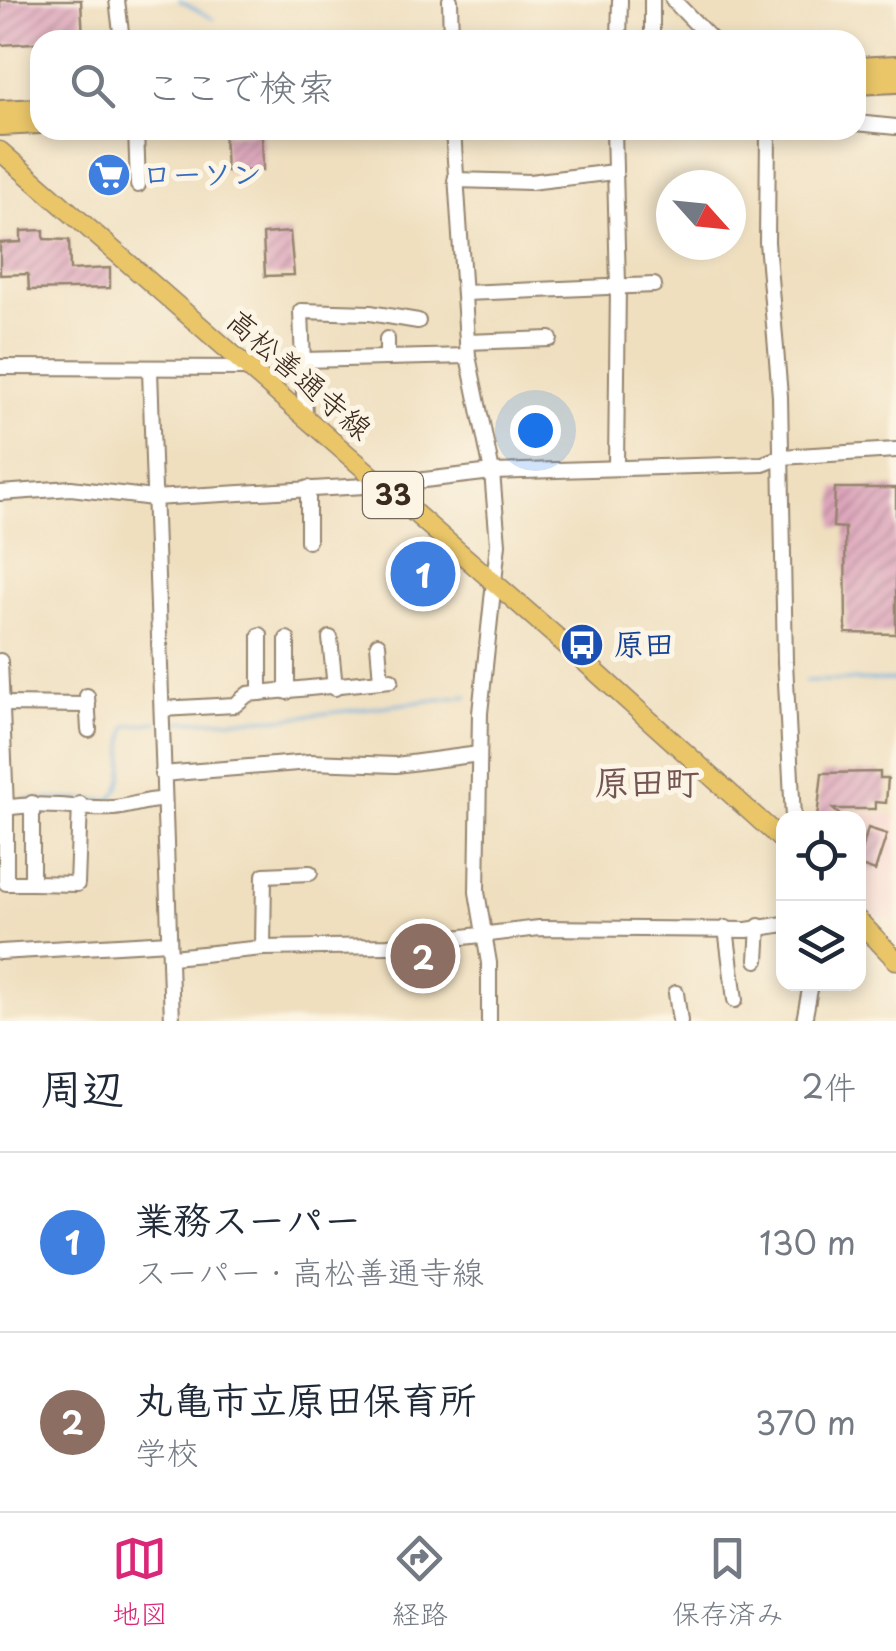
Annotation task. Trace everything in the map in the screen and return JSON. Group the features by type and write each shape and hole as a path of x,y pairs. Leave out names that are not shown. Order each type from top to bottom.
{"highway":[{"path":"866,68 896,66"},
{"path":"866,84 896,82"},
{"path":"0,111 30,117"},
{"path":"0,126 30,119"}],"main road":[{"path":"7,157 12,139 30,123"},
{"name":"高松善通寺線","path":"7,157 776,835"},
{"path":"866,928 888,946 896,960"}],"street":[{"path":"117,0 121,30"},
{"path":"450,0 450,30"},
{"path":"619,30 620,0"},
{"path":"652,0 652,30"},
{"path":"673,0 702,30"},
{"path":"866,124 896,127"},
{"path":"136,140 138,184"},
{"path":"453,140 467,348 492,472 498,544 479,754 477,892 489,963 490,1021"},
{"path":"614,140 618,285 616,466"},
{"path":"768,140 768,242 781,458 793,811"},
{"path":"455,180 530,182 614,172"},
{"path":"465,293 654,285"},
{"path":"306,417 301,311 370,313 418,321"},
{"path":"387,339 387,358"},
{"path":"303,360 387,358 550,339"},
{"path":"0,367 249,368"},
{"path":"150,370 162,709 161,800 172,1021"},
{"path":"0,493 71,488 153,498 382,485 492,472 763,464 781,458 896,450"},
{"path":"308,488 308,541"},
{"path":"260,635 260,693"},
{"path":"330,638 335,688"},
{"path":"287,692 288,639"},
{"path":"162,709 235,704 248,694 386,681 378,644"},
{"path":"0,662 6,883 77,884 80,804"},
{"path":"1,709 88,701 89,730"},
{"path":"162,774 310,762 396,765 479,754"},
{"path":"3,808 32,803 115,808 138,800 161,800"},
{"path":"32,803 32,883"},
{"path":"263,948 264,874 310,874"},
{"path":"0,952 388,946 538,928 776,925"},
{"path":"757,960 758,926"},
{"path":"726,928 735,1000"},
{"path":"804,1021 810,991"},
{"path":"676,993 680,1021"}],"shaded area":[{"path":"866,812 896,815 896,919 876,918 866,907"}],"building":[{"path":"0,0 81,0 82,30 30,30 30,43 0,45"},
{"path":"224,140 262,140 263,170 226,171"},
{"name":"ローソン","path":"95,168 124,168 124,182 95,183"},
{"path":"44,230 44,239 69,240 70,270 110,268 110,288 29,290 28,274 0,275 0,243 21,242 21,231"},
{"path":"290,232 294,275 265,276 263,234"},
{"path":"835,488 896,488 896,634 846,633 845,528 833,527"},
{"path":"408,552 427,560 427,566 440,568 441,588 407,588"},
{"path":"880,772 880,778 888,778 886,803 875,802 875,809 818,811 822,773"},
{"path":"868,828 887,834 875,871 866,868"}],"waterway":[{"path":"179,0 213,19"},
{"path":"443,140 447,142"},
{"path":"805,681 896,680"},
{"path":"166,722 288,718 468,696"},
{"path":"23,799 110,800 121,784 127,726 158,722"}],"place":[{"name":"ローソン","path":"109,175"},
{"name":"業務スーパー","path":"423,574"},
{"name":"原田","path":"582,645"},
{"name":"丸亀市立原田保育所","path":"423,956"}],"district":[{"name":"原田町","path":"647,783"}]}
